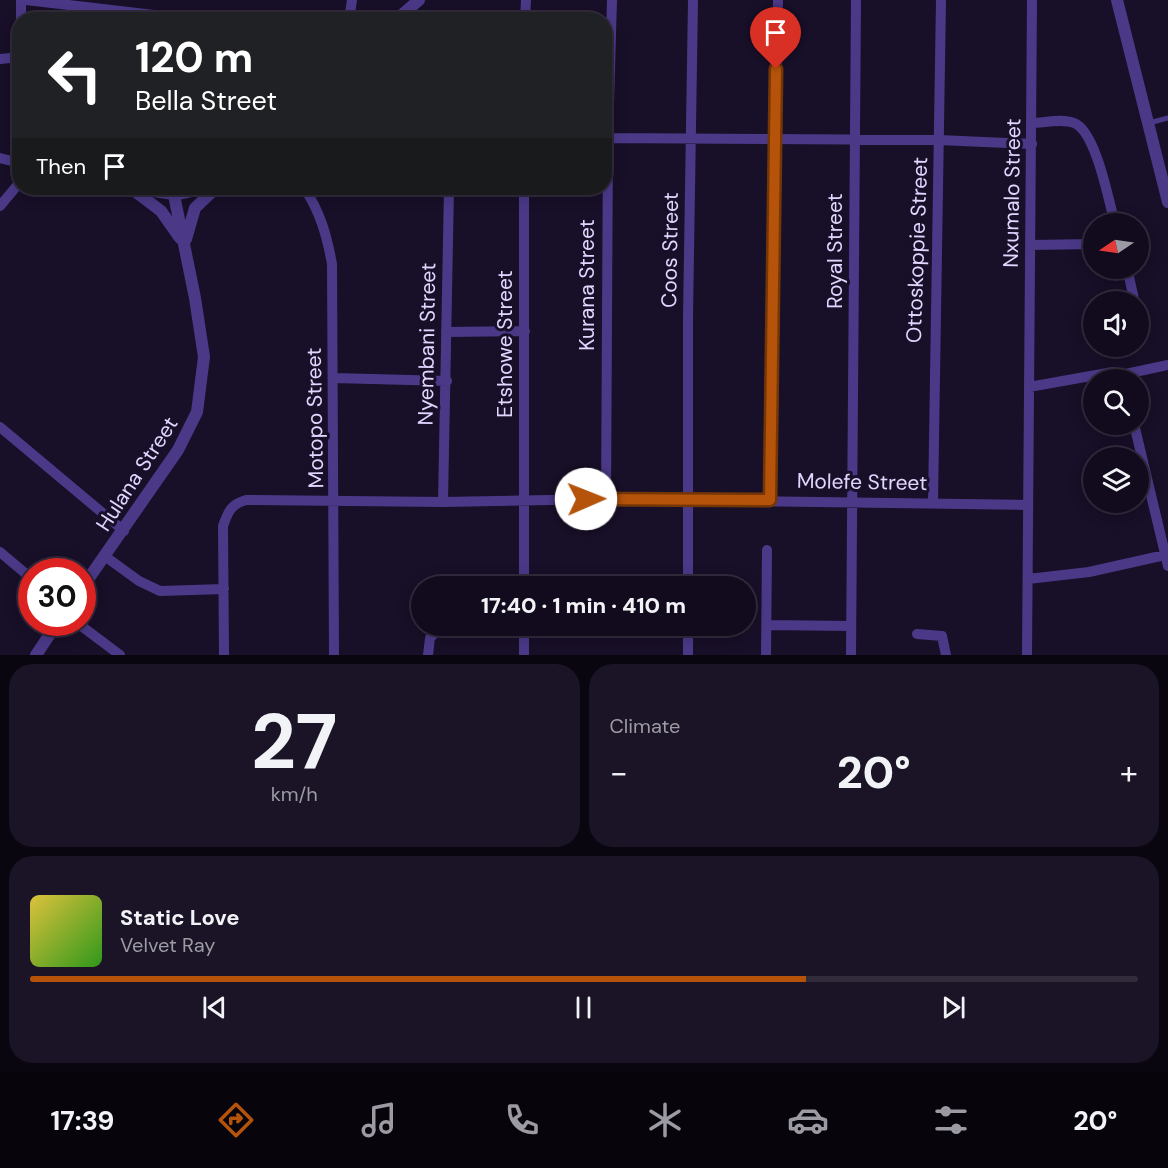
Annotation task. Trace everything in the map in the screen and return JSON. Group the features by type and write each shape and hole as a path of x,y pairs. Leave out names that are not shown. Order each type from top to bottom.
{"street":[{"path":"26,0 129,12"},
{"name":"Coos Street","path":"688,576 688,317 693,0"},
{"path":"770,500 777,0"},
{"name":"Royal Street","path":"851,655 856,0"},
{"name":"Ottoskoppie Street","path":"933,502 933,361 941,0"},
{"name":"Nxumalo Street","path":"1027,655 1032,0"},
{"path":"1117,0 1168,202"},
{"path":"1032,123 1071,122 1084,132 1098,159 1112,213"},
{"path":"612,138 939,140 1032,144"},
{"path":"0,206 12,192"},
{"path":"139,195 161,211 185,246"},
{"name":"Hulana Street","path":"96,570 183,443 197,412 204,357 174,195"},
{"path":"185,246 189,222 195,208 209,195"},
{"name":"Motopo Street","path":"309,195 323,225 332,264 334,655"},
{"name":"Nyembani Street","path":"443,502 449,195"},
{"name":"Etshowe Street","path":"524,195 524,576"},
{"name":"Kurana Street","path":"606,195 606,499"},
{"path":"1030,245 1083,244"},
{"path":"447,332 525,331"},
{"path":"1149,370 1168,365"},
{"path":"1029,387 1083,377"},
{"path":"334,378 447,381"},
{"path":"0,427 124,531"},
{"path":"1028,579 1167,561 1137,435"},
{"name":"Molefe Street","path":"224,589 223,526 229,510 246,500 335,499 443,502 606,499 770,500 1028,505"},
{"path":"766,655 767,550"},
{"path":"0,552 18,567"},
{"path":"106,557 139,581 160,591 224,589 224,655"},
{"path":"766,625 851,626"},
{"path":"917,633 942,636 946,655"},
{"path":"36,655 49,636"},
{"path":"95,636 120,655"},
{"path":"428,655 432,636"},
{"path":"524,636 524,655"},
{"path":"688,636 688,655"}],"lane":[{"path":"1149,123 1168,118"}],"route":[{"path":"586,499 770,500 776,69"}]}
